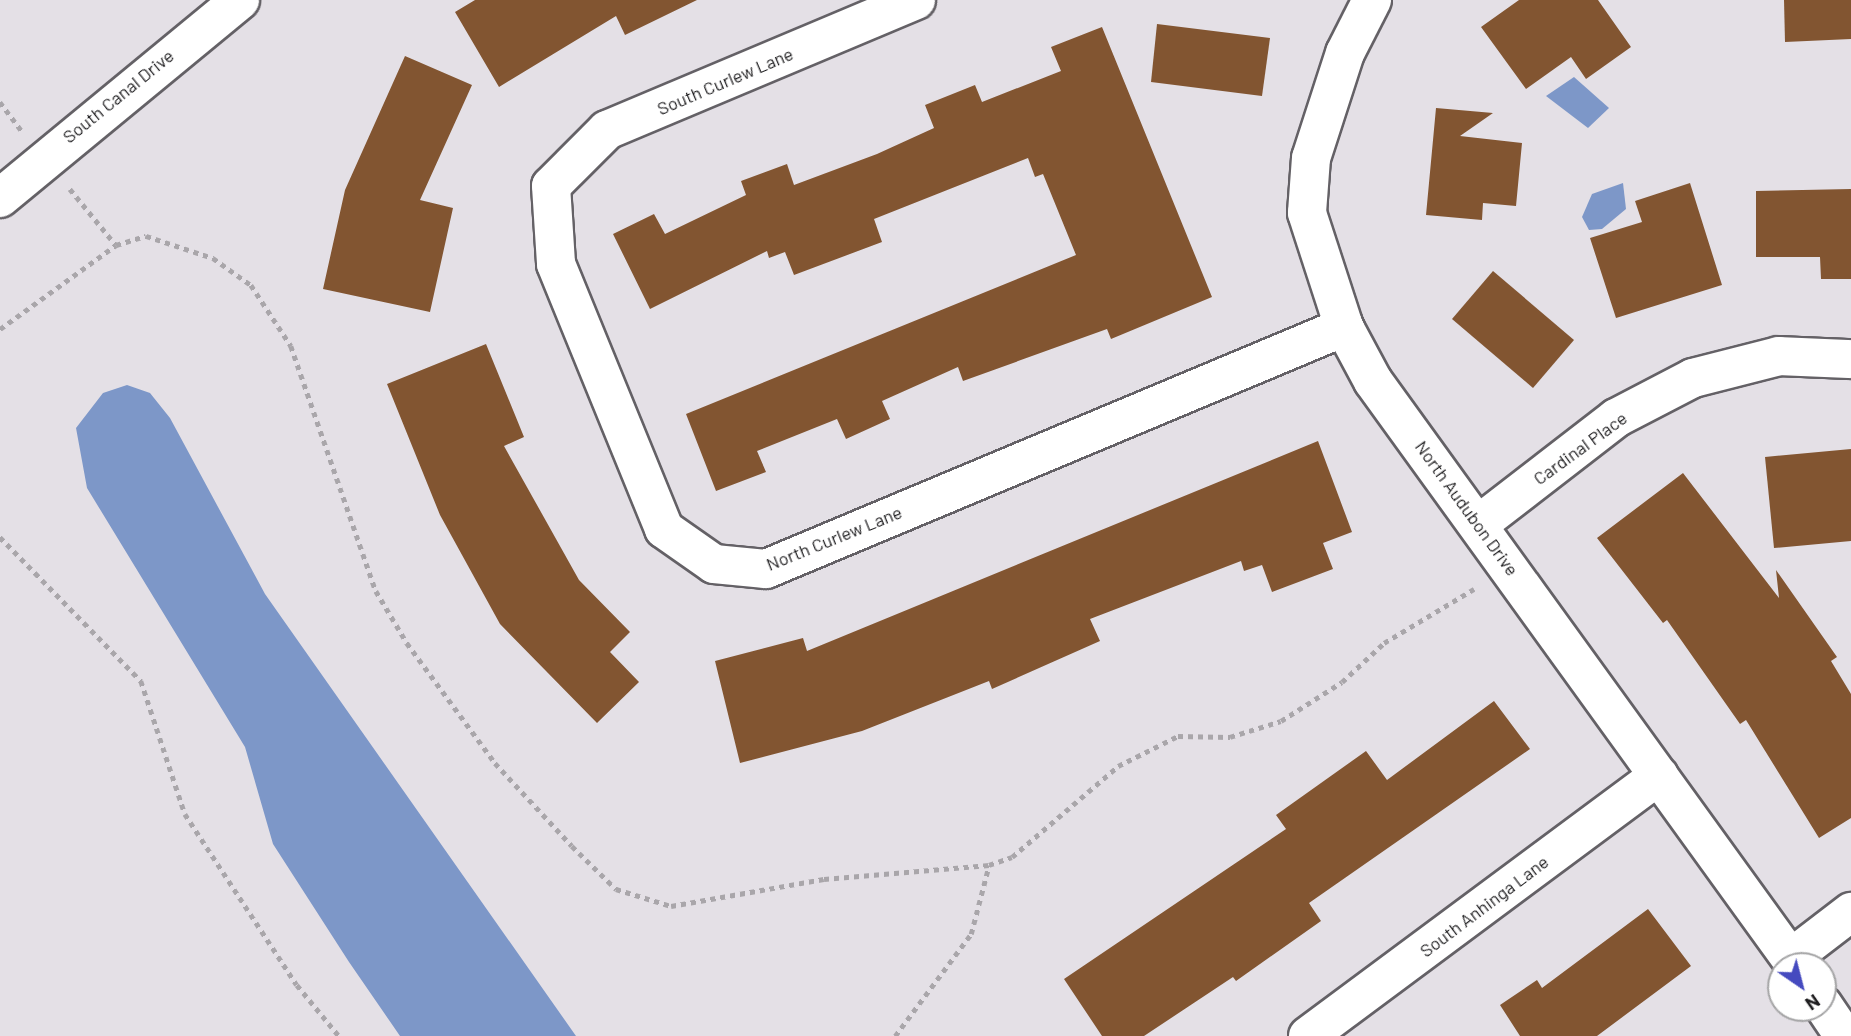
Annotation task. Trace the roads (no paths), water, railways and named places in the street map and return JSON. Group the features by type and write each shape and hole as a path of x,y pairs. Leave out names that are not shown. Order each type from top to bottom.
{"street":[{"name":"South Canal Drive","path":"0,198 240,0"},
{"name":"South Curlew Lane","path":"551,186 607,130 916,0"},
{"name":"North Audubon Drive","path":"1372,0 1345,53 1311,158 1307,214 1344,327 1373,381 1787,952"},
{"name":"North Curlew Lane","path":"551,186 556,264 664,529 714,564 766,569 1344,327"},
{"name":"Cardinal Place","path":"1479,524 1616,418 1693,378 1779,356 1851,359"},
{"name":"South Anhinga Lane","path":"1308,1036 1659,775"},
{"path":"1805,952 1851,912"}],"water":[{"path":"1574,77 1609,108 1588,128 1546,96"},
{"path":"1623,183 1626,209 1602,229 1589,230 1582,217 1592,194"},
{"path":"127,385 150,393 170,418 265,594 576,1036 400,1036 273,844 245,747 87,488 76,428 103,393"}]}
